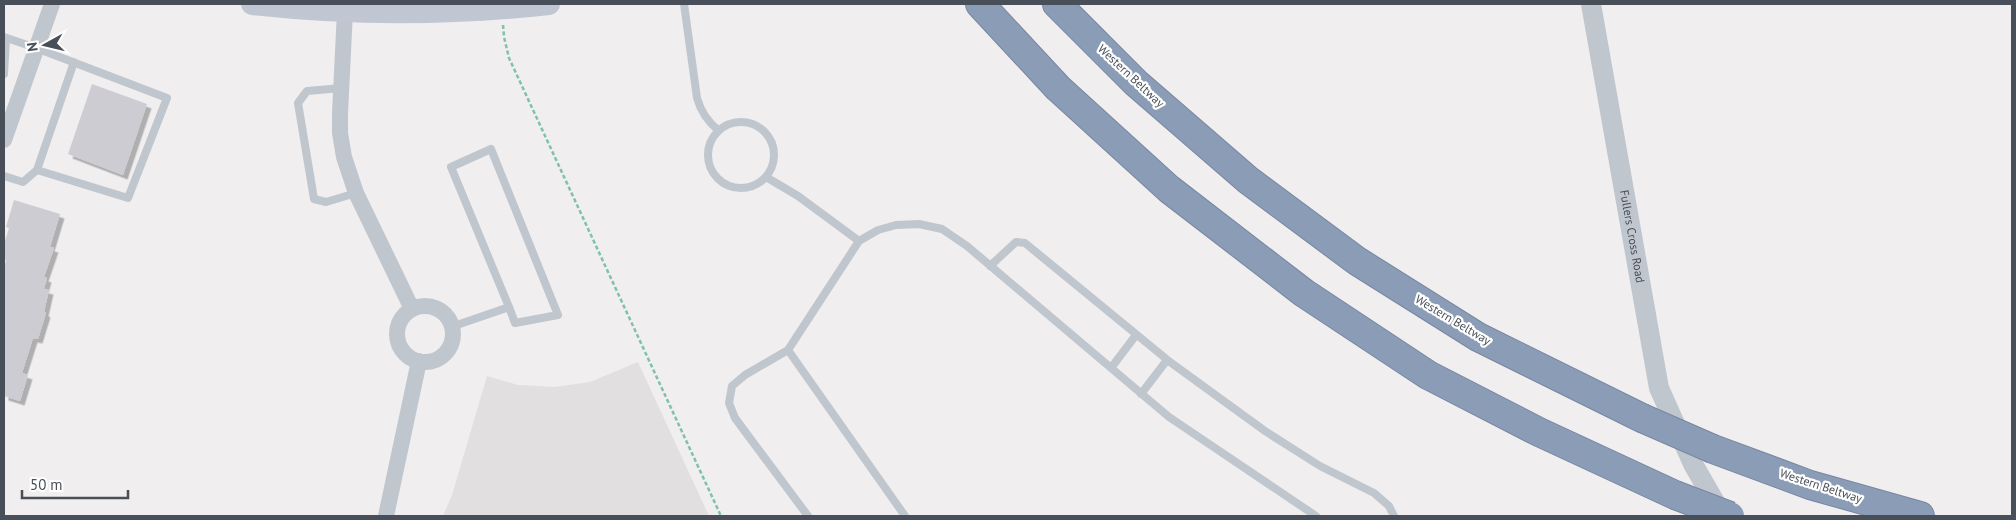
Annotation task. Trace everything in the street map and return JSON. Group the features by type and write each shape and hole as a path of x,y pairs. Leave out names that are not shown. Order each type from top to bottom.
{"highway":[{"path":"980,4 1058,88 1169,189 1304,293 1428,375 1539,432 1675,495 1730,516"},
{"name":"Western Beltway","path":"1057,4 1136,82 1248,180 1357,262 1478,337 1642,418 1703,457 1920,516"}],"main road":[{"path":"252,4 311,10 440,12 503,9 549,4"}],"street":[{"path":"4,140 52,4"},
{"name":"Fullers Cross Road","path":"1591,4 1658,388 1703,457 1723,516"},
{"path":"345,11 340,132 344,157 356,193 412,309"},
{"path":"420,306 437,308 444,313 451,327 452,340 448,349 432,361 419,361 406,354 397,338 400,321 412,309 420,306"},
{"path":"386,516 419,361"}],"lane":[{"path":"684,4 697,98 700,109 708,121 718,130"},
{"path":"4,74 5,38 167,98 128,198 37,170"},
{"path":"4,176 23,182 37,170 74,62"},
{"path":"342,88 307,91 298,104 314,199 326,202 356,193"},
{"path":"742,122 754,124 763,130 770,139 774,149 774,160 766,177 757,185 747,188 736,188 726,185 711,170 708,148 711,139 718,130 729,124 742,122"},
{"path":"491,149 558,315 515,323 509,307 451,166 491,149"},
{"path":"766,177 798,196 859,242"},
{"path":"808,516 734,418 730,403 732,386 745,375 788,350 859,242 878,230 896,224 918,224 942,229 967,246 1169,417 1316,516"},
{"path":"990,266 1016,242 1025,243 1167,360 1265,431 1320,466 1374,493 1388,506 1394,516"},
{"path":"451,327 509,307"},
{"path":"1111,368 1136,335"},
{"path":"788,350 906,516"},
{"path":"1142,394 1167,360"}],"path":[{"path":"503,9 504,37 509,58 721,516"}],"shaded area":[{"path":"638,362 709,516 443,516 452,495 487,376 518,385 555,387 590,382"}],"building":[{"path":"92,84 147,104 123,175 68,154"},
{"path":"14,200 60,214 50,247 54,248 44,277 47,278 44,289 49,290 44,312 46,313 38,339 33,338 22,373 28,375 20,401 4,396 4,270 6,260 4,259 4,244 9,228 6,227"}]}
